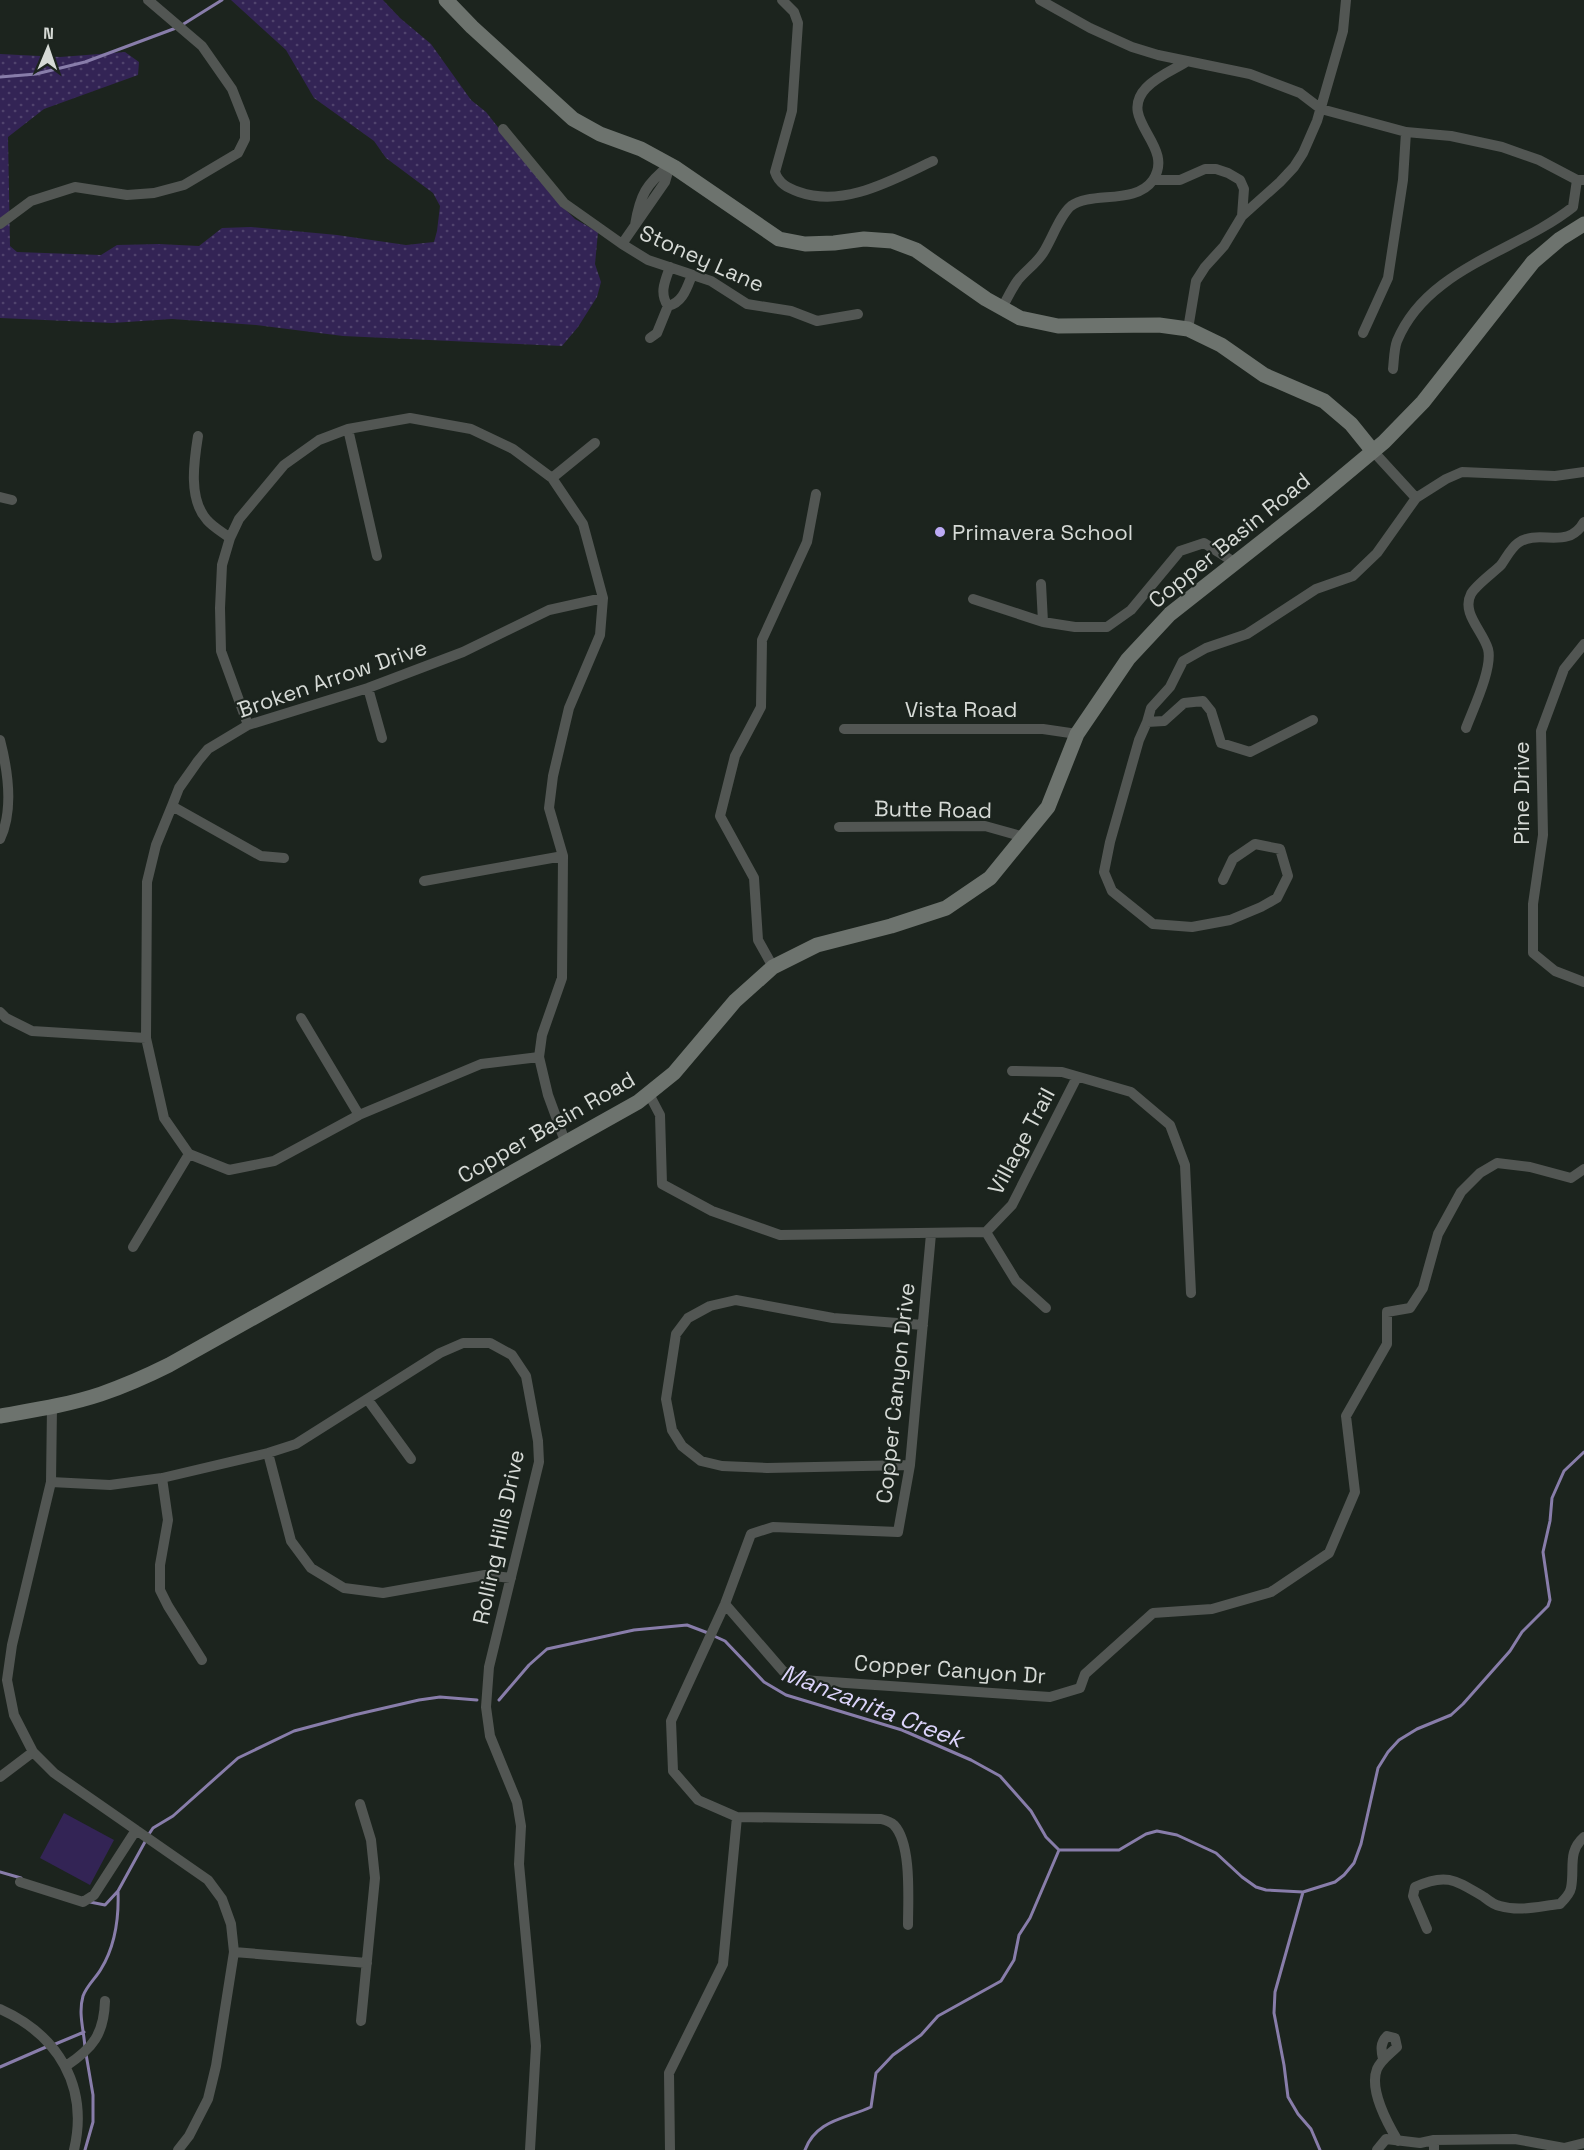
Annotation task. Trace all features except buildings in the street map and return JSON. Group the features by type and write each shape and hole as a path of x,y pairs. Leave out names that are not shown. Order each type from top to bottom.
{"street":[{"path":"0,224 31,201 75,187 127,195 154,193 184,185 238,153 245,140 245,122 232,88 202,46 148,0"},
{"path":"446,0 472,27 573,119 600,134 641,149 670,165 779,239 805,244 864,239 892,241 916,250 986,299 1020,318 1058,326 1159,325 1188,329 1221,345 1264,375 1324,401 1351,424 1416,498"},
{"path":"782,0 794,12 798,23 792,111 775,172 781,183 808,195 837,198 881,183 933,161"},
{"path":"1040,0 1090,28 1132,47 1250,74 1300,93 1321,109 1406,132 1451,136 1502,147 1539,160 1580,180 1574,207 1554,223 1450,279 1425,299 1415,310 1396,343 1393,369"},
{"path":"1188,329 1196,282 1205,267 1224,246 1242,216 1294,167 1303,153 1321,109 1343,31 1346,0"},
{"path":"1002,308 1018,280 1032,268 1044,252 1072,206 1081,202 1129,195 1148,186 1153,180 1159,164 1158,156 1153,141 1139,118 1137,107 1140,96 1159,78 1188,61"},
{"name":"Stoney Lane","path":"503,129 564,203 648,260 711,281 747,304 791,311 817,321 858,314"},
{"path":"1363,333 1388,278 1403,180 1406,132"},
{"path":"622,244 635,225 642,195 653,178 670,165"},
{"path":"1153,180 1180,180 1205,169 1216,169 1228,173 1240,180 1244,189 1242,216"},
{"name":"Copper Basin Road","path":"0,1416 52,1406 114,1389 170,1365 623,1112 650,1094 674,1073 735,1001 773,967 817,945 891,926 946,908 990,878 1048,807 1077,734 1128,659 1170,614 1311,503 1384,442 1423,402 1533,262 1560,239 1584,224"},
{"path":"668,306 663,298 663,287 670,267"},
{"path":"668,306 674,305 681,299 692,275"},
{"path":"650,338 657,333 668,306"},
{"path":"248,725 221,651 222,565 230,538 239,519 284,465 319,440 348,429 410,418 471,429 513,449 552,478 583,524 603,598 600,635 569,708 553,776 549,808 563,856 562,978 542,1035 539,1057 548,1095 566,1144"},
{"path":"348,429 377,556"},
{"path":"198,436 193,476 198,501 205,519 230,538"},
{"path":"552,478 595,443"},
{"path":"1223,880 1233,859 1255,844 1280,849 1288,876 1277,898 1262,907 1230,920 1192,927 1154,924 1112,891 1104,872 1110,842 1139,740 1151,708 1170,687 1183,661 1206,648 1247,634 1316,589 1353,576 1377,553 1416,498 1446,479 1462,472 1555,476 1584,472"},
{"path":"773,967 758,940 754,878 720,816 735,756 760,707 762,640 807,542 816,494"},
{"path":"0,497 12,500"},
{"path":"1466,728 1487,671 1489,650 1468,611 1471,594 1500,566 1518,543 1528,539 1570,537 1580,529 1584,522"},
{"path":"974,599 1043,622 1075,627 1107,627 1131,610 1180,550 1204,543 1234,562"},
{"path":"1041,584 1043,622"},
{"name":"Broken Arrow Drive","path":"189,1154 164,1118 146,1038 147,882 156,845 179,788 208,749 248,725 368,688 463,652 549,610 603,598"},
{"name":"Pine Drive","path":"1584,644 1564,669 1541,730 1544,836 1533,904 1533,953 1555,971 1584,982"},
{"path":"368,688 382,738"},
{"path":"1147,722 1164,721 1184,703 1203,701 1211,711 1221,743 1250,752 1313,720"},
{"name":"Vista Road","path":"844,729 1043,729 1077,734"},
{"path":"0,740 8,801 5,824 0,839"},
{"path":"172,806 261,856 284,858"},
{"name":"Butte Road","path":"839,827 986,826 1024,837"},
{"path":"424,881 563,856"},
{"path":"0,1012 6,1018 32,1031 146,1038"},
{"path":"301,1018 359,1115"},
{"path":"133,1247 189,1154 229,1170 274,1161 359,1115 481,1064 539,1057"},
{"path":"1012,1071 1062,1072 1131,1092 1170,1125 1185,1165 1191,1293"},
{"name":"Village Trail","path":"986,1232 1012,1205 1077,1077"},
{"path":"650,1094 660,1115 662,1184 712,1211 780,1235 986,1232 1016,1281 1047,1308"},
{"name":"Copper Canyon Dr","path":"725,1604 783,1671 802,1680 1050,1697 1080,1688 1084,1674 1153,1613 1212,1609 1271,1592 1329,1553 1355,1492 1346,1416 1387,1344 1387,1312 1410,1308 1423,1288 1438,1234 1461,1192 1480,1173 1497,1163 1530,1167 1571,1178 1584,1169"},
{"name":"Copper Canyon Drive","path":"736,1817 698,1800 673,1771 671,1721 725,1604 751,1534 773,1527 898,1532 910,1465 931,1234"},
{"path":"910,1465 767,1468 722,1466 701,1461 682,1446 672,1430 666,1399 676,1334 688,1318 710,1306 736,1300 833,1318 923,1325"},
{"name":"Rolling Hills Drive","path":"51,1482 110,1485 162,1478 268,1453 296,1444 440,1353 463,1343 490,1343 512,1355 526,1376 538,1442 539,1462 489,1667 486,1707 490,1736 517,1802 521,1826 519,1864 536,2046 530,2150"},
{"path":"368,1400 411,1459"},
{"path":"52,1406 51,1482 4,1680 14,1715 33,1752 54,1773 208,1880 222,1899 231,1924 234,1952 216,2066 208,2099 189,2136 178,2150"},
{"path":"268,1453 291,1541 311,1568 344,1588 383,1593 485,1575 511,1578"},
{"path":"162,1478 168,1520 160,1565 160,1590 202,1660"},
{"path":"0,1777 33,1752"},
{"path":"360,1804 371,1840 375,1878 361,2021"},
{"path":"670,2150 669,2073 723,1964 736,1817 881,1819 894,1825 903,1843 907,1876 908,1925"},
{"path":"20,1882 82,1902 94,1895 139,1832"},
{"path":"1427,1929 1413,1896 1415,1887 1429,1880 1454,1880 1498,1906 1518,1910 1560,1904 1571,1890 1571,1865 1577,1843 1584,1837"},
{"path":"234,1952 367,1963"},
{"path":"66,2066 85,2053 96,2039 104,2020 105,2001"},
{"path":"0,2009 19,2017 36,2029 66,2066 76,2095 78,2134 74,2150"},
{"path":"1383,2059 1377,2068 1374,2085 1389,2127 1398,2141"},
{"path":"1377,2150 1386,2139 1434,2145 1515,2139 1564,2148 1584,2143"}],"shaded area":[{"path":"231,0 383,0 431,44 471,100 486,112 553,197 575,219 598,232 595,264 601,282 597,297 578,327 562,346 343,336 256,325 172,319 112,323 0,318 0,54 60,57 125,52 139,62 138,75 44,109 8,137 10,246 17,252 101,255 117,245 199,246 222,228 251,227 337,235 406,245 434,242 440,206 433,193 386,158 374,141 314,98 286,50"},
{"path":"64,1813 114,1840 90,1885 40,1858"}],"waterway":[{"path":"182,25 222,0"},
{"path":"0,77 36,74 85,62 176,28"},
{"name":"Manzanita Creek","path":"714,1636 725,1641 764,1682 786,1695 902,1730 971,1760 1000,1776 1031,1811 1046,1837 1059,1850 1119,1850 1146,1834 1157,1831 1177,1835 1216,1853 1256,1887 1266,1890 1303,1892 1335,1882 1354,1863 1361,1844 1378,1768 1388,1752 1399,1740 1417,1729 1451,1715 1510,1651 1522,1632 1548,1606 1550,1600 1543,1552 1550,1521 1552,1498 1564,1471 1584,1452"},
{"name":"Manzanita Creek","path":"499,1700 529,1665 547,1649 634,1630 687,1625 708,1633"},
{"name":"Manzanita Creek","path":"149,1834 153,1828 173,1816 238,1758 294,1731 419,1700 440,1697 477,1700"},
{"name":"Manzanita Creek","path":"90,1902 105,1905 118,1891 146,1840"},
{"path":"805,2150 816,2132 824,2126 871,2107 876,2073 893,2055 921,2035 938,2016 1001,1981 1014,1960 1019,1935 1030,1918 1059,1850"},
{"name":"Manzanita Creek","path":"0,1872 21,1878"},
{"path":"85,2048 81,2016 83,1996 110,1951 117,1921 118,1891"},
{"path":"1303,1892 1275,1992 1274,2013 1288,2097 1298,2114 1311,2129 1320,2150"},
{"path":"53,2045 84,2032"},
{"path":"0,2067 46,2047"},
{"path":"85,2150 93,2122 93,2095 86,2054"}],"place":[{"name":"Primavera School","path":"940,532"}]}
